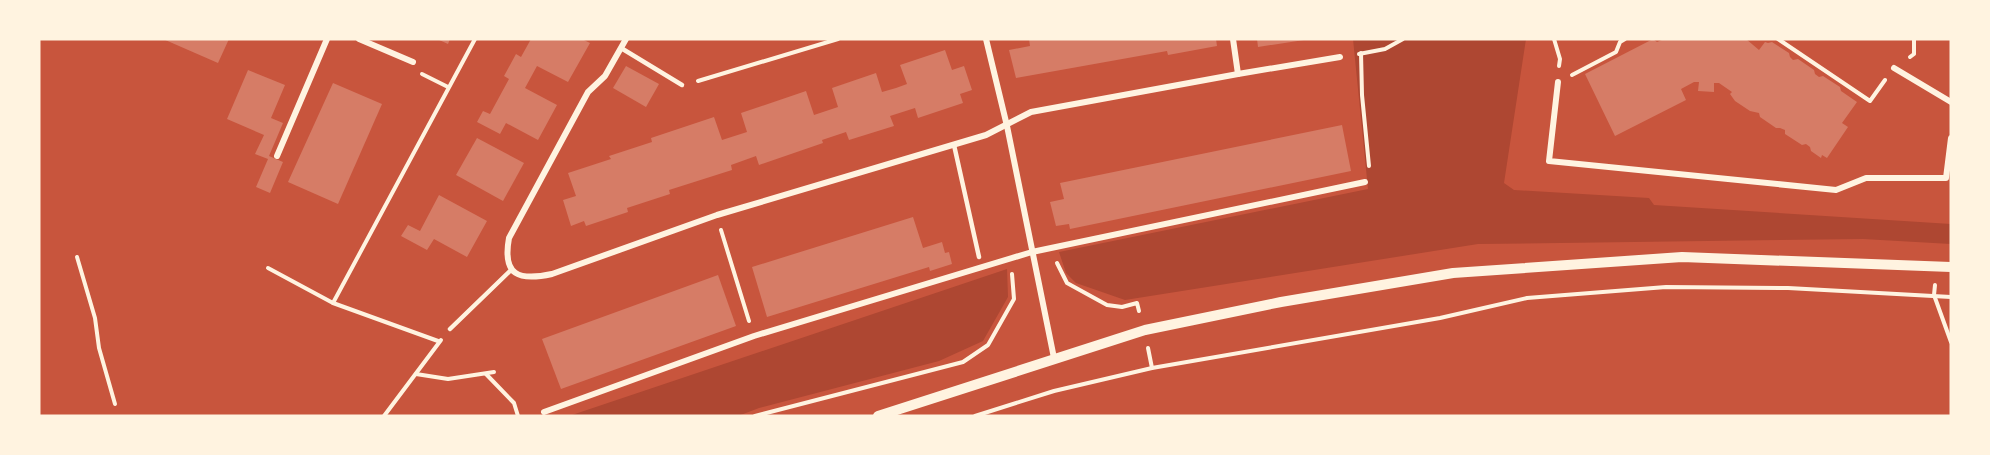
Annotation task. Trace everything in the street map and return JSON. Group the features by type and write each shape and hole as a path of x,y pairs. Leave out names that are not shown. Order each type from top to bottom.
{"street":[{"path":"277,156 327,39"},
{"path":"359,39 413,62"},
{"path":"626,39 605,76 588,92 509,238 506,253 511,270 524,277 552,274 717,215 954,146 1007,126 1030,112 1340,57"},
{"path":"986,39 1007,126 1054,358"},
{"path":"1233,39 1238,74"},
{"path":"1894,68 1951,102"},
{"path":"1558,82 1549,161 1836,190 1866,178 1946,178 1951,138"},
{"path":"544,412 754,336 1032,252 1365,182"},
{"path":"878,416 1145,330 1281,302 1454,273 1682,257 1951,267"}],"lane":[{"path":"621,48 682,85"},
{"path":"954,146 979,257"},
{"path":"450,328 511,270"}],"path":[{"path":"333,303 475,39"},
{"path":"682,85 838,39"},
{"path":"1340,57 1385,49 1403,39"},
{"path":"1554,39 1560,59 1558,82"},
{"path":"1558,82 1616,52 1620,42 1625,39"},
{"path":"1778,39 1870,101 1883,83"},
{"path":"1361,53 1362,95 1370,177 1365,182"},
{"path":"413,62 412,70 448,87"},
{"path":"717,215 754,336"},
{"path":"1050,248 1067,283 1107,305 1122,307 1137,303 1152,368"},
{"path":"77,257 95,318 99,348 115,404"},
{"path":"755,416 963,362 988,345 1014,299 1011,258"},
{"path":"1936,266 1934,295 1951,342"},
{"path":"268,268 333,303 440,342"},
{"path":"975,416 1054,391 1152,368 1440,318 1527,298 1665,287 1788,288 1951,297"},
{"path":"384,416 450,328"},
{"path":"416,374 448,379 494,372"},
{"path":"485,373 514,403 518,416"}],"shaded area":[{"path":"1353,39 1526,39 1504,183 1514,190 1649,198 1654,205 1951,224 1951,244 1863,239 1478,244 1125,300 1076,283 1066,273 1059,252 1368,189"},
{"path":"1007,269 1008,297 983,341 939,361 759,408 738,416 569,416"}],"building":[{"path":"163,39 229,39 218,63"},
{"path":"437,39 450,39 448,44"},
{"path":"531,39 582,39 590,43 568,82 537,66 525,88 557,105 538,140 506,123 500,134 477,122 483,111 490,114 509,79 504,76 516,54 521,57"},
{"path":"1029,39 1216,39 1217,46 1168,55 1167,51 1016,78 1009,50 1030,46"},
{"path":"1257,39 1304,39 1304,40 1258,47"},
{"path":"1653,39 1657,42 1664,39 1746,39 1759,50 1765,42 1772,42 1789,53 1793,60 1798,59 1814,70 1819,77 1823,76 1840,87 1841,91 1857,102 1842,123 1848,127 1827,158 1822,155 1821,158 1806,144 1802,145 1785,134 1785,130 1776,128 1760,117 1759,113 1750,111 1735,101 1730,94 1732,92 1719,83 1714,83 1714,92 1698,91 1699,82 1694,82 1681,89 1686,100 1615,136 1585,74"},
{"path":"945,50 952,70 964,66 972,90 960,94 963,103 918,118 915,108 890,116 894,126 849,140 846,132 822,140 823,143 759,165 756,156 731,165 732,170 669,190 670,194 627,208 628,212 586,226 584,221 571,226 563,200 576,196 568,173 652,142 651,138 714,117 722,140 747,132 741,113 806,91 814,115 838,107 832,88 876,73 882,92 896,88 907,84 900,65"},
{"path":"626,66 659,84 646,107 613,88"},
{"path":"248,70 285,85 271,118 283,123 269,156 283,162 270,193 256,187 268,159 255,154 264,135 227,119"},
{"path":"333,83 382,104 338,204 288,182"},
{"path":"1342,125 1351,171 1070,229 1069,224 1056,226 1050,202 1064,199 1060,183"},
{"path":"477,138 524,163 503,201 456,175"},
{"path":"439,195 487,221 467,257 434,239 427,250 401,236 408,225 420,231"},
{"path":"913,217 923,248 942,242 945,253 949,252 952,264 930,271 929,267 767,317 752,267"},
{"path":"718,275 736,326 561,389 542,339"}]}
